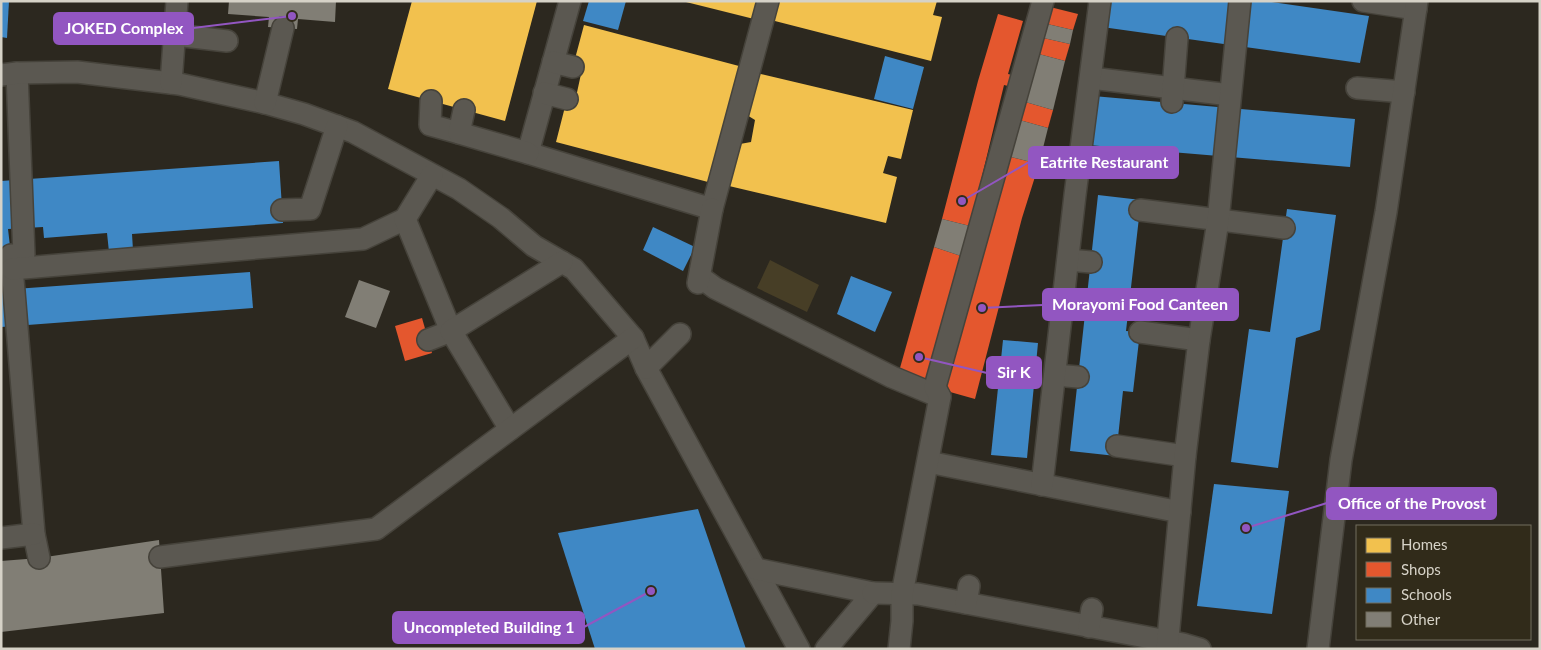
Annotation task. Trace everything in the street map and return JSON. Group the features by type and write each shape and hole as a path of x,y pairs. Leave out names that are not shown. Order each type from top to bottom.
{"street":[{"path":"171,83 177,1"},
{"path":"528,153 544,93 563,64 570,1"},
{"path":"768,1 729,165 712,209 699,280 892,377 940,397"},
{"path":"899,649 902,594 940,397 935,387 1044,1"},
{"path":"1042,485 1100,1"},
{"path":"1167,645 1198,340 1218,221 1230,96 1237,74 1240,1"},
{"path":"1318,649 1341,460 1386,212 1416,5 1363,1"},
{"path":"265,103 283,28"},
{"path":"175,35 227,41"},
{"path":"1172,96 1177,38"},
{"path":"39,558 34,534 11,255 24,255 9,74 77,72 171,83 265,103 304,114 353,132 459,189 501,218 534,246 574,269 633,338 646,368 799,649"},
{"path":"1091,78 1172,96 1230,96"},
{"path":"1357,88 1404,92"},
{"path":"544,93 567,99"},
{"path":"431,101 430,125 712,209"},
{"path":"459,133 464,110"},
{"path":"282,210 310,209 337,126"},
{"path":"12,269 364,239 405,219 432,175"},
{"path":"1140,210 1284,228"},
{"path":"405,219 451,332 510,429"},
{"path":"1068,260 1091,262"},
{"path":"428,340 451,332 562,262"},
{"path":"1140,332 1198,340"},
{"path":"646,368 680,334"},
{"path":"160,557 376,529 633,338"},
{"path":"1055,375 1078,377"},
{"path":"1117,446 1185,456"},
{"path":"928,462 1180,512"},
{"path":"1,538 34,534"},
{"path":"756,569 873,593 967,595 1091,618 1167,645 1183,644 1200,649"},
{"path":"826,649 873,593"}],"shaded area":[{"path":"770,260 819,285 807,312 757,288"}],"building: Homes":[{"path":"412,1 537,1 505,121 388,89"},
{"path":"682,1 759,1 754,19"},
{"path":"776,1 937,1 933,15 942,17 931,61 771,20"},
{"path":"584,25 739,66 708,182 556,142 567,99 576,97 581,74 572,70"},
{"path":"752,72 913,110 901,159 888,156 883,173 897,177 886,223 729,186 740,144 751,142 755,120 742,112"}],"building: Shops":[{"path":"1046,6 1078,14 1073,30 1043,23"},
{"path":"998,14 1023,21 1008,74 1012,75 1008,86 1004,85 970,226 942,219 978,81"},
{"path":"1039,37 1070,44 1065,61 1035,53"},
{"path":"1022,101 1053,110 1048,128 1016,119"},
{"path":"1007,156 1039,164 1022,218 975,399 943,390"},
{"path":"934,247 961,256 928,384 898,375"},
{"path":"422,318 432,353 405,361 395,326"}],"building: Schools":[{"path":"1,1 9,1 7,38 1,37"},
{"path":"589,1 626,1 618,30 583,21"},
{"path":"1106,1 1265,1 1369,16 1360,63 1102,27"},
{"path":"885,56 924,67 913,109 874,99"},
{"path":"1093,96 1355,119 1350,167 1088,145"},
{"path":"279,161 283,223 132,234 133,250 109,252 107,233 44,238 43,227 8,229 11,255 1,256 1,181"},
{"path":"1098,195 1141,200 1126,331 1140,332 1133,392 1123,391 1116,456 1070,451"},
{"path":"1287,209 1336,215 1320,330 1296,338 1278,468 1231,462 1249,329 1270,332"},
{"path":"653,227 695,247 683,271 643,250"},
{"path":"250,272 253,308 1,327 1,290"},
{"path":"851,276 892,292 875,332 837,314"},
{"path":"1003,340 1038,343 1027,458 991,455"},
{"path":"1214,484 1289,491 1272,614 1197,606"},
{"path":"698,509 746,649 595,649 558,533"}],"building: Other":[{"path":"229,1 336,1 335,22 298,19 297,29 268,27 269,17 228,14"},
{"path":"1043,23 1073,30 1070,44 1039,37"},
{"path":"1035,53 1065,61 1053,110 1022,101"},
{"path":"1016,119 1048,128 1039,164 1007,156"},
{"path":"942,219 970,226 961,256 934,247"},
{"path":"359,280 390,291 376,328 345,317"},
{"path":"159,540 164,613 1,632 1,561 39,558"}],"place":[{"name":"JOKED Complex","path":"292,16"},
{"name":"Eatrite Restaurant","path":"962,201"},
{"name":"Morayomi Food Canteen","path":"982,308"},
{"name":"Sir K","path":"919,357"},
{"name":"Office of the Provost","path":"1246,528"},
{"name":"Uncompleted Building 1","path":"651,591"}]}
